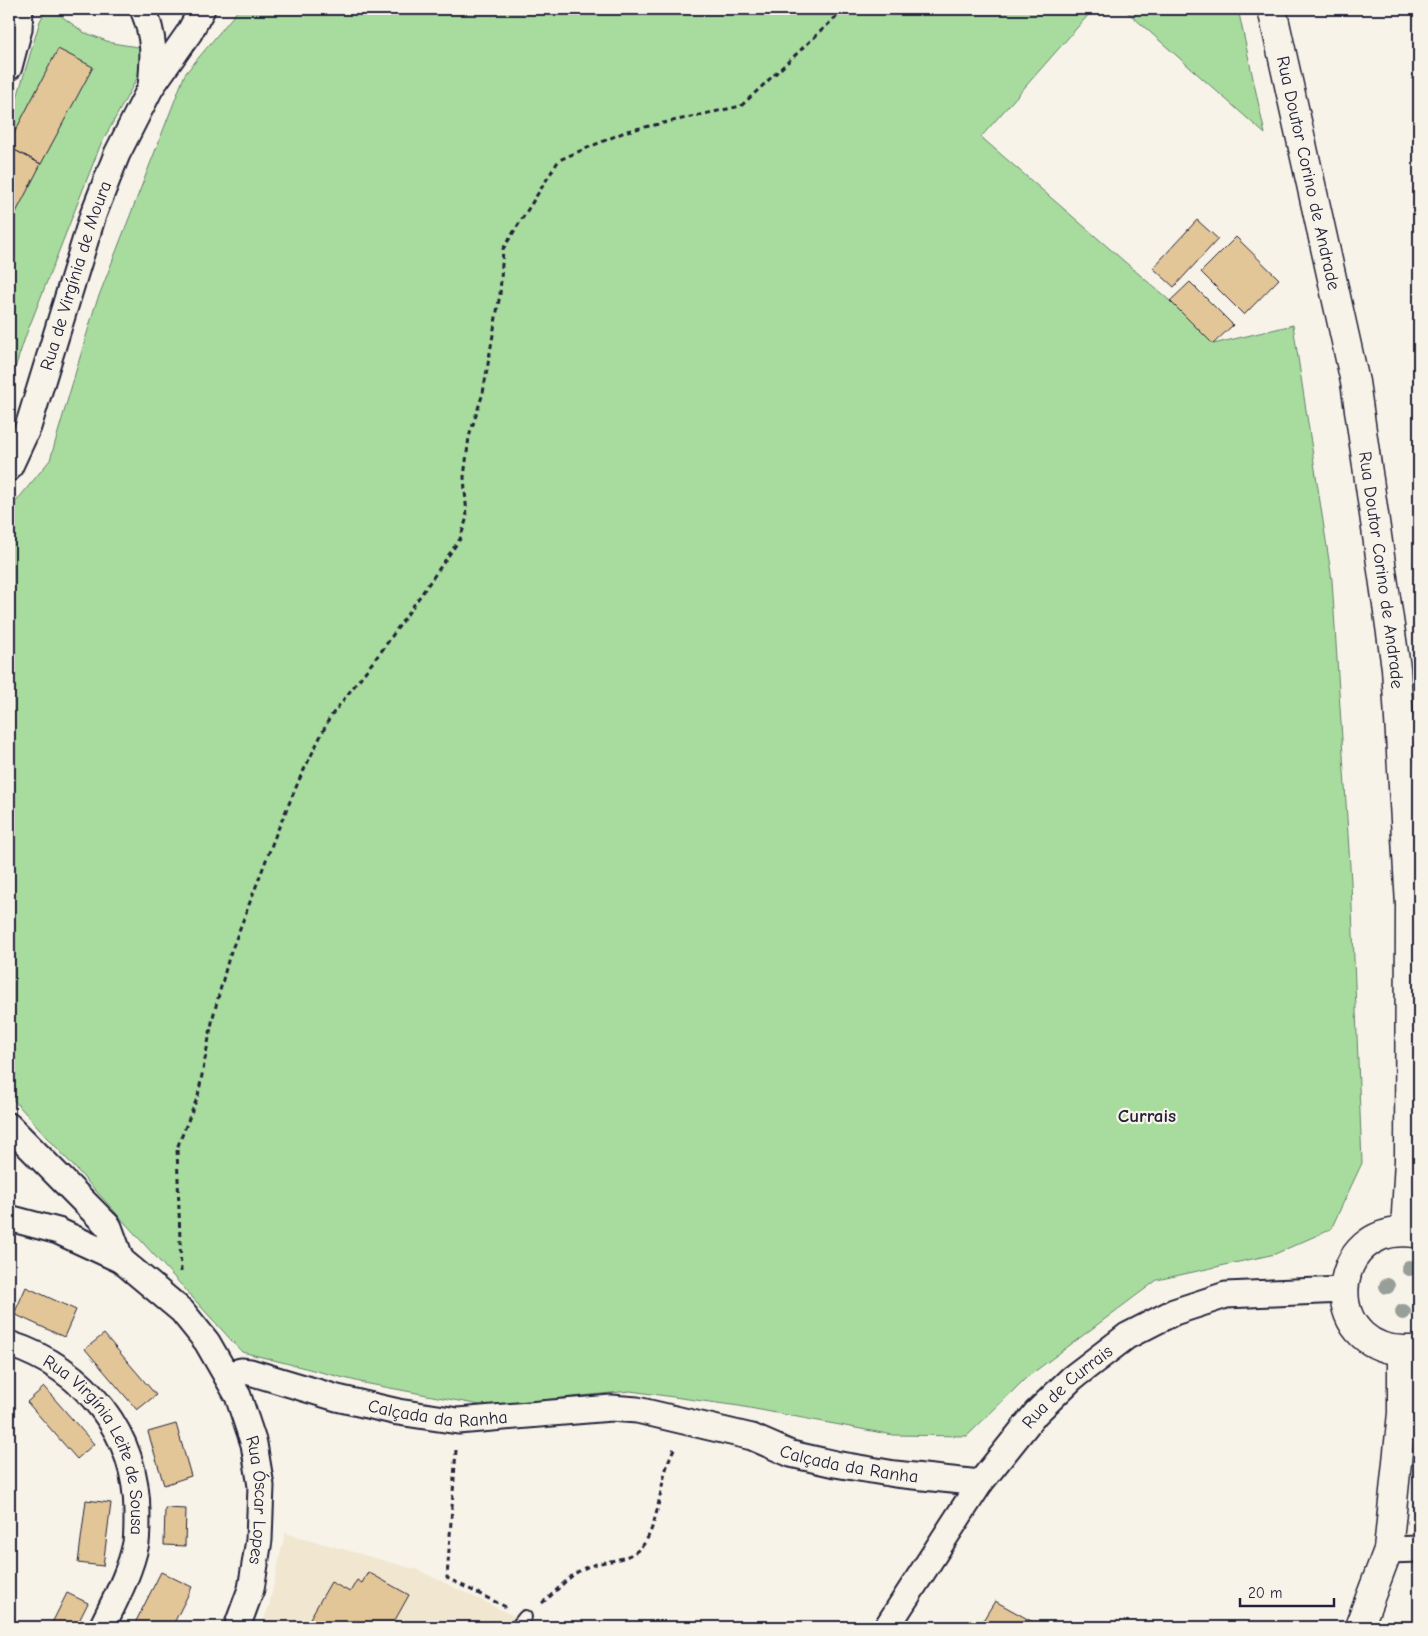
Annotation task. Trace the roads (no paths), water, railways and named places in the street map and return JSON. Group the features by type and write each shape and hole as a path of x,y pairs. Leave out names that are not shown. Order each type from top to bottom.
{"street":[{"path":"9,67 20,19 34,9"},
{"name":"Rua de Virgínia de Moura","path":"143,9 152,32 154,53 151,86"},
{"name":"Rua de Virgínia de Moura","path":"9,468 28,427 93,215 117,154 151,86 190,33 202,9"},
{"name":"Rua Doutor Corino de Andrade","path":"1272,9 1355,382 1396,668 1410,905 1409,1160 1412,1232"},
{"path":"9,1126 109,1227 121,1260"},
{"path":"9,1218 58,1231 121,1260 182,1311 207,1342 226,1375"},
{"path":"1359,1627 1388,1550 1402,1413 1411,1351 1384,1349 1367,1340 1354,1326 1345,1309 1343,1290 1346,1272 1355,1255 1369,1242 1386,1234 1412,1232"},
{"name":"Rua de Currais","path":"886,1627 980,1483 1036,1413 1072,1378 1126,1336 1174,1312 1226,1295 1343,1290"},
{"name":"Rua Virgínia Leite de Sousa","path":"9,1344 27,1350 60,1368 96,1399 120,1435 132,1468 137,1500 136,1541 127,1574 102,1627"},
{"name":"Calçada da Ranha","path":"226,1375 250,1372 284,1380 337,1398 398,1412 458,1420 611,1408 663,1414 752,1437 791,1454 835,1464 895,1474 980,1483"},
{"name":"Rua Óscar Lopes","path":"226,1375 238,1396 254,1444 261,1486 259,1540 251,1589 237,1627"},
{"path":"1388,1550 1419,1549"}],"lane":[{"path":"517,1627 525,1616"}],"district":[{"name":"Currais","path":"1147,1116"}]}
